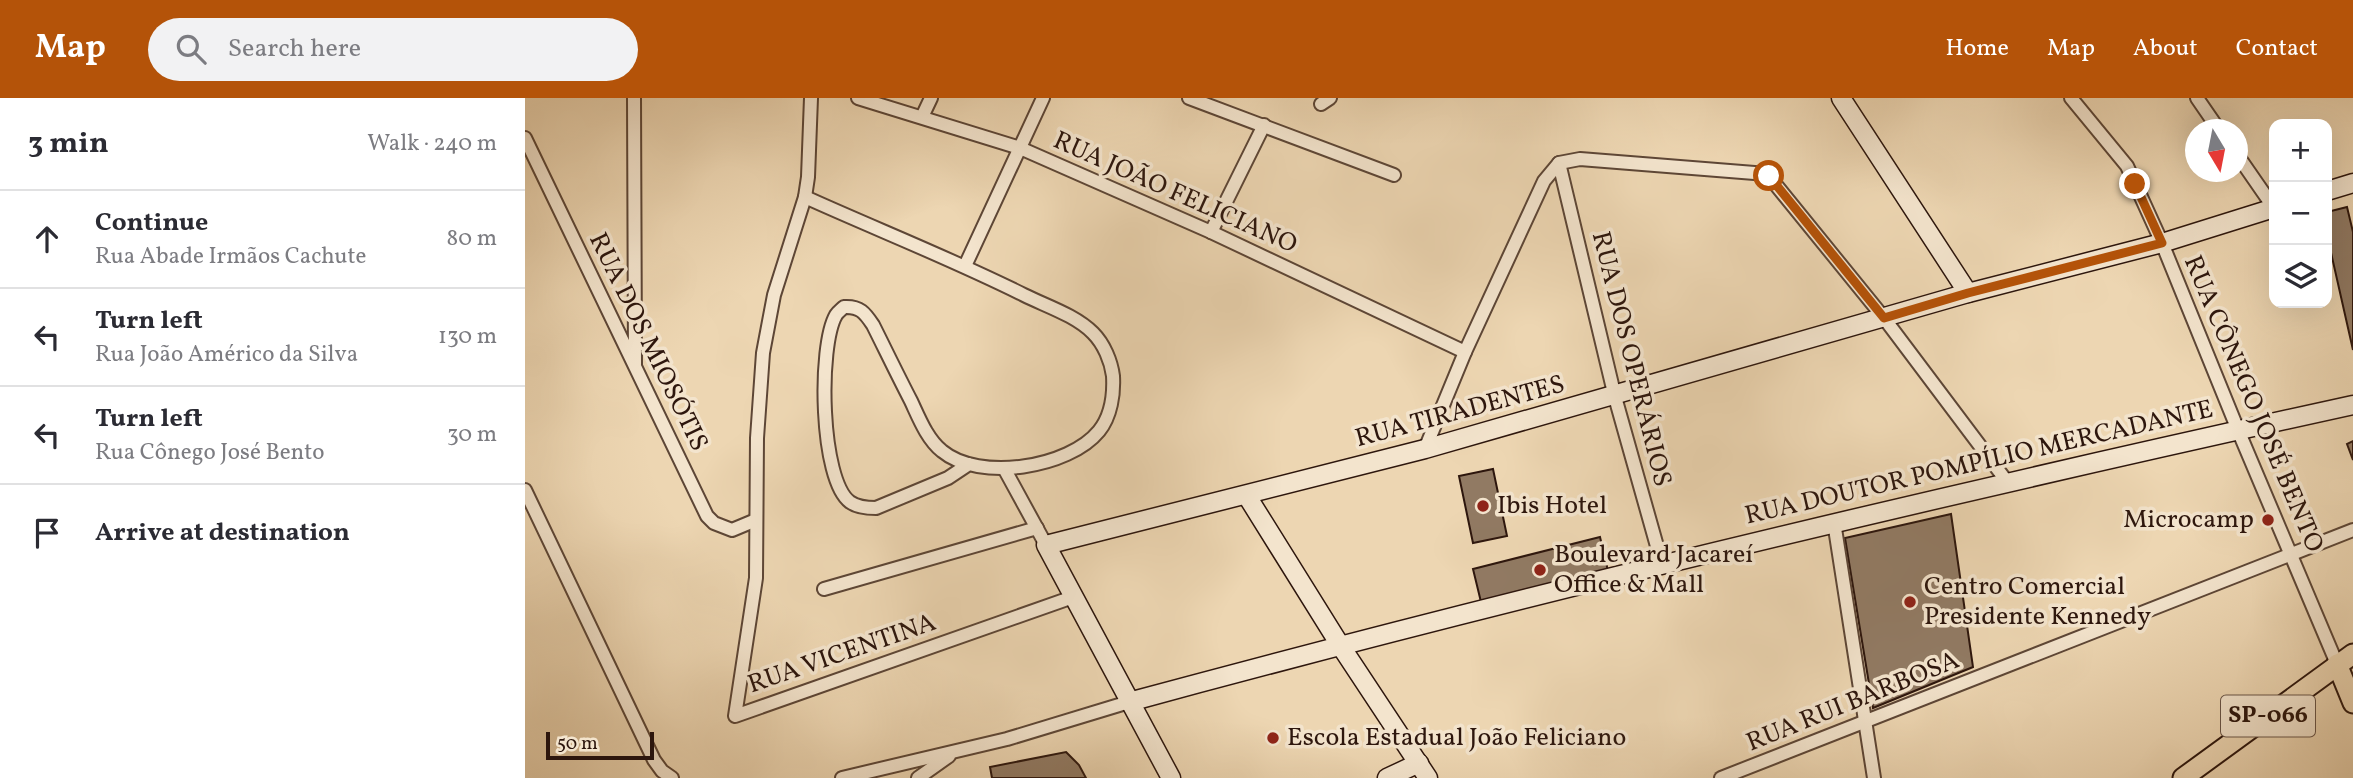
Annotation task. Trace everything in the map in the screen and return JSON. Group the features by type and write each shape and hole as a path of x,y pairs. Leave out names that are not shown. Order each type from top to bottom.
{"main road":[{"path":"1840,98 1968,293"},
{"path":"2332,189 2353,183"},
{"name":"RUA TIRADENTES","path":"1046,545 1247,496 1615,397 1968,293 2162,243 2269,210"},
{"name":"RUA DOUTOR POMPÍLIO MERCADANTE","path":"1129,702 1341,645 1834,522 2353,405"},
{"path":"1247,496 1424,771 1387,778"},
{"path":"1046,545 1171,778"},
{"path":"2345,659 2353,703"},
{"name":"SP-066","path":"2183,778 2345,659"}],"street":[{"path":"634,98 635,368"},
{"path":"755,520 763,353 774,295 805,198 811,98"},
{"name":"RUA JOÃO FELICIANO","path":"857,98 1020,148 1211,232 1465,352"},
{"path":"922,117 931,98"},
{"path":"965,266 1043,98"},
{"path":"1189,98 1215,103 1264,125 1394,174"},
{"name":"RUA CÔNEGO JOSÉ BENTO","path":"2071,98 2127,166 2162,243 2291,554 2345,659"},
{"path":"2197,98 2211,119"},
{"path":"1211,232 1264,125"},
{"name":"RUA DOS MIOSÓTIS","path":"525,138 707,516 714,523 733,530 755,520"},
{"path":"1425,449 1465,352 1543,181 1559,163 1580,159 1764,173 1884,318 2008,483"},
{"name":"RUA DOS OPERÁRIOS","path":"1559,163 1615,397 1662,564"},
{"path":"2248,170 2269,201"},
{"path":"805,198 965,266 1084,325 1105,350 1112,367 1112,400 1098,432 1067,454 1005,470 969,464 942,451 927,432 863,310 844,307 836,315 826,355 823,400 829,452 838,484 849,502 864,508 876,508 948,478 969,464"},
{"path":"1005,470 1046,545"},
{"path":"525,490 644,741 662,771 672,778"},
{"name":"RUA VICENTINA","path":"755,520 756,578 735,716 1073,597"},
{"path":"1834,522 1874,778"},
{"path":"824,589 1037,528"},
{"name":"RUA RUI BARBOSA","path":"1721,778 2353,530"},
{"path":"842,778 1007,739 1129,702"},
{"path":"918,778 956,751"}],"building":[{"path":"2347,207 2353,232 2353,350 2332,257 2332,211"},
{"path":"2353,441 2353,460 2347,444"},
{"name":"Ibis Hotel","path":"1493,469 1507,536 1473,543 1459,476"},
{"name":"Centro Comercial Presidente Kennedy","path":"1951,514 1973,667 1873,708 1845,538"},
{"name":"Boulevard Jacareí Office & Mall","path":"1600,537 1608,571 1481,602 1473,569"},
{"path":"1066,752 1079,765 1086,778 992,778 990,767"}],"place":[{"name":"Ibis Hotel","path":"1483,506"},
{"name":"Microcamp","path":"2268,520"},
{"name":"Boulevard Jacareí Office & Mall","path":"1540,570"},
{"name":"Centro Comercial Presidente Kennedy","path":"1910,602"},
{"name":"Escola Estadual João Feliciano","path":"1273,738"}],"route":[{"path":"1769,176 1884,318 1968,293 2162,243 2135,184"}]}
